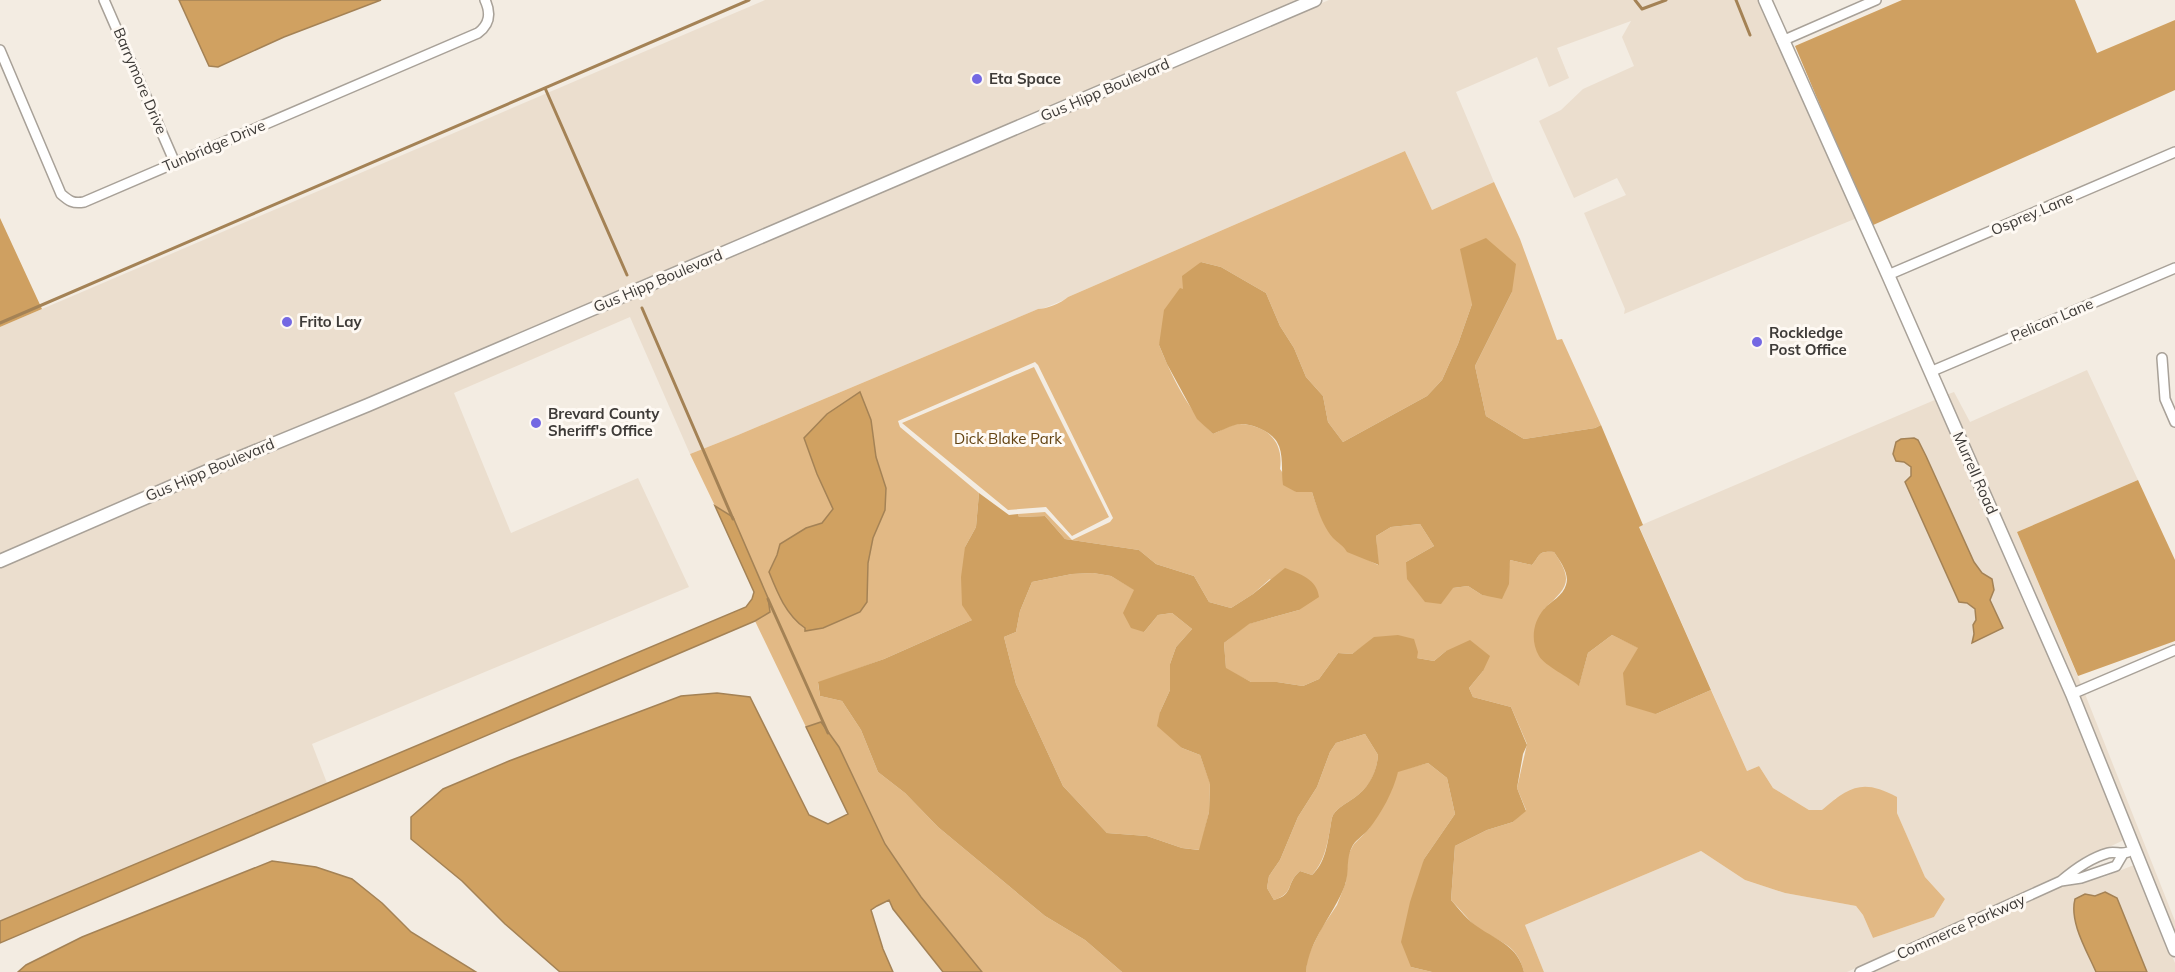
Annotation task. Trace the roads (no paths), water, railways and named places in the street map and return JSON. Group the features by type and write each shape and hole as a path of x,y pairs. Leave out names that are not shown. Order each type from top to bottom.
{"street":[{"name":"Barrymore Drive","path":"104,0 175,163"},
{"name":"Tunbridge Drive","path":"0,50 61,194 69,201 76,203 84,202 478,33 483,28 489,14 485,0"},
{"name":"Gus Hipp Boulevard","path":"0,561 1315,0"},
{"name":"Murrell Road","path":"1765,0 2072,694 2128,852 2175,950"},
{"path":"1782,41 1858,4 1876,0"},
{"name":"Osprey Lane","path":"1888,275 2175,152"},
{"name":"Pelican Lane","path":"1930,372 2175,268"},
{"path":"2162,358 2165,399 2175,422"},
{"path":"2072,694 2175,650"},
{"name":"Commerce Parkway","path":"1860,972 2061,881 2079,866 2100,856 2110,852 2128,852"},
{"name":"Commerce Parkway","path":"2061,881 2081,878 2116,866 2128,852"}],"waterway":[{"path":"0,323 749,0"},
{"path":"1635,0 1642,9 1666,0"},
{"path":"1736,0 1750,35"},
{"path":"545,88 627,275"},
{"path":"642,308 733,519"},
{"path":"768,599 828,733"}],"place":[{"name":"Eta Space","path":"977,79"},
{"name":"Frito Lay","path":"287,322"},
{"name":"Rockledge Post Office","path":"1757,342"},
{"name":"Brevard County Sheriff's Office","path":"536,423"}],"park label":[{"name":"Dick Blake Park","path":"1008,439"}]}
